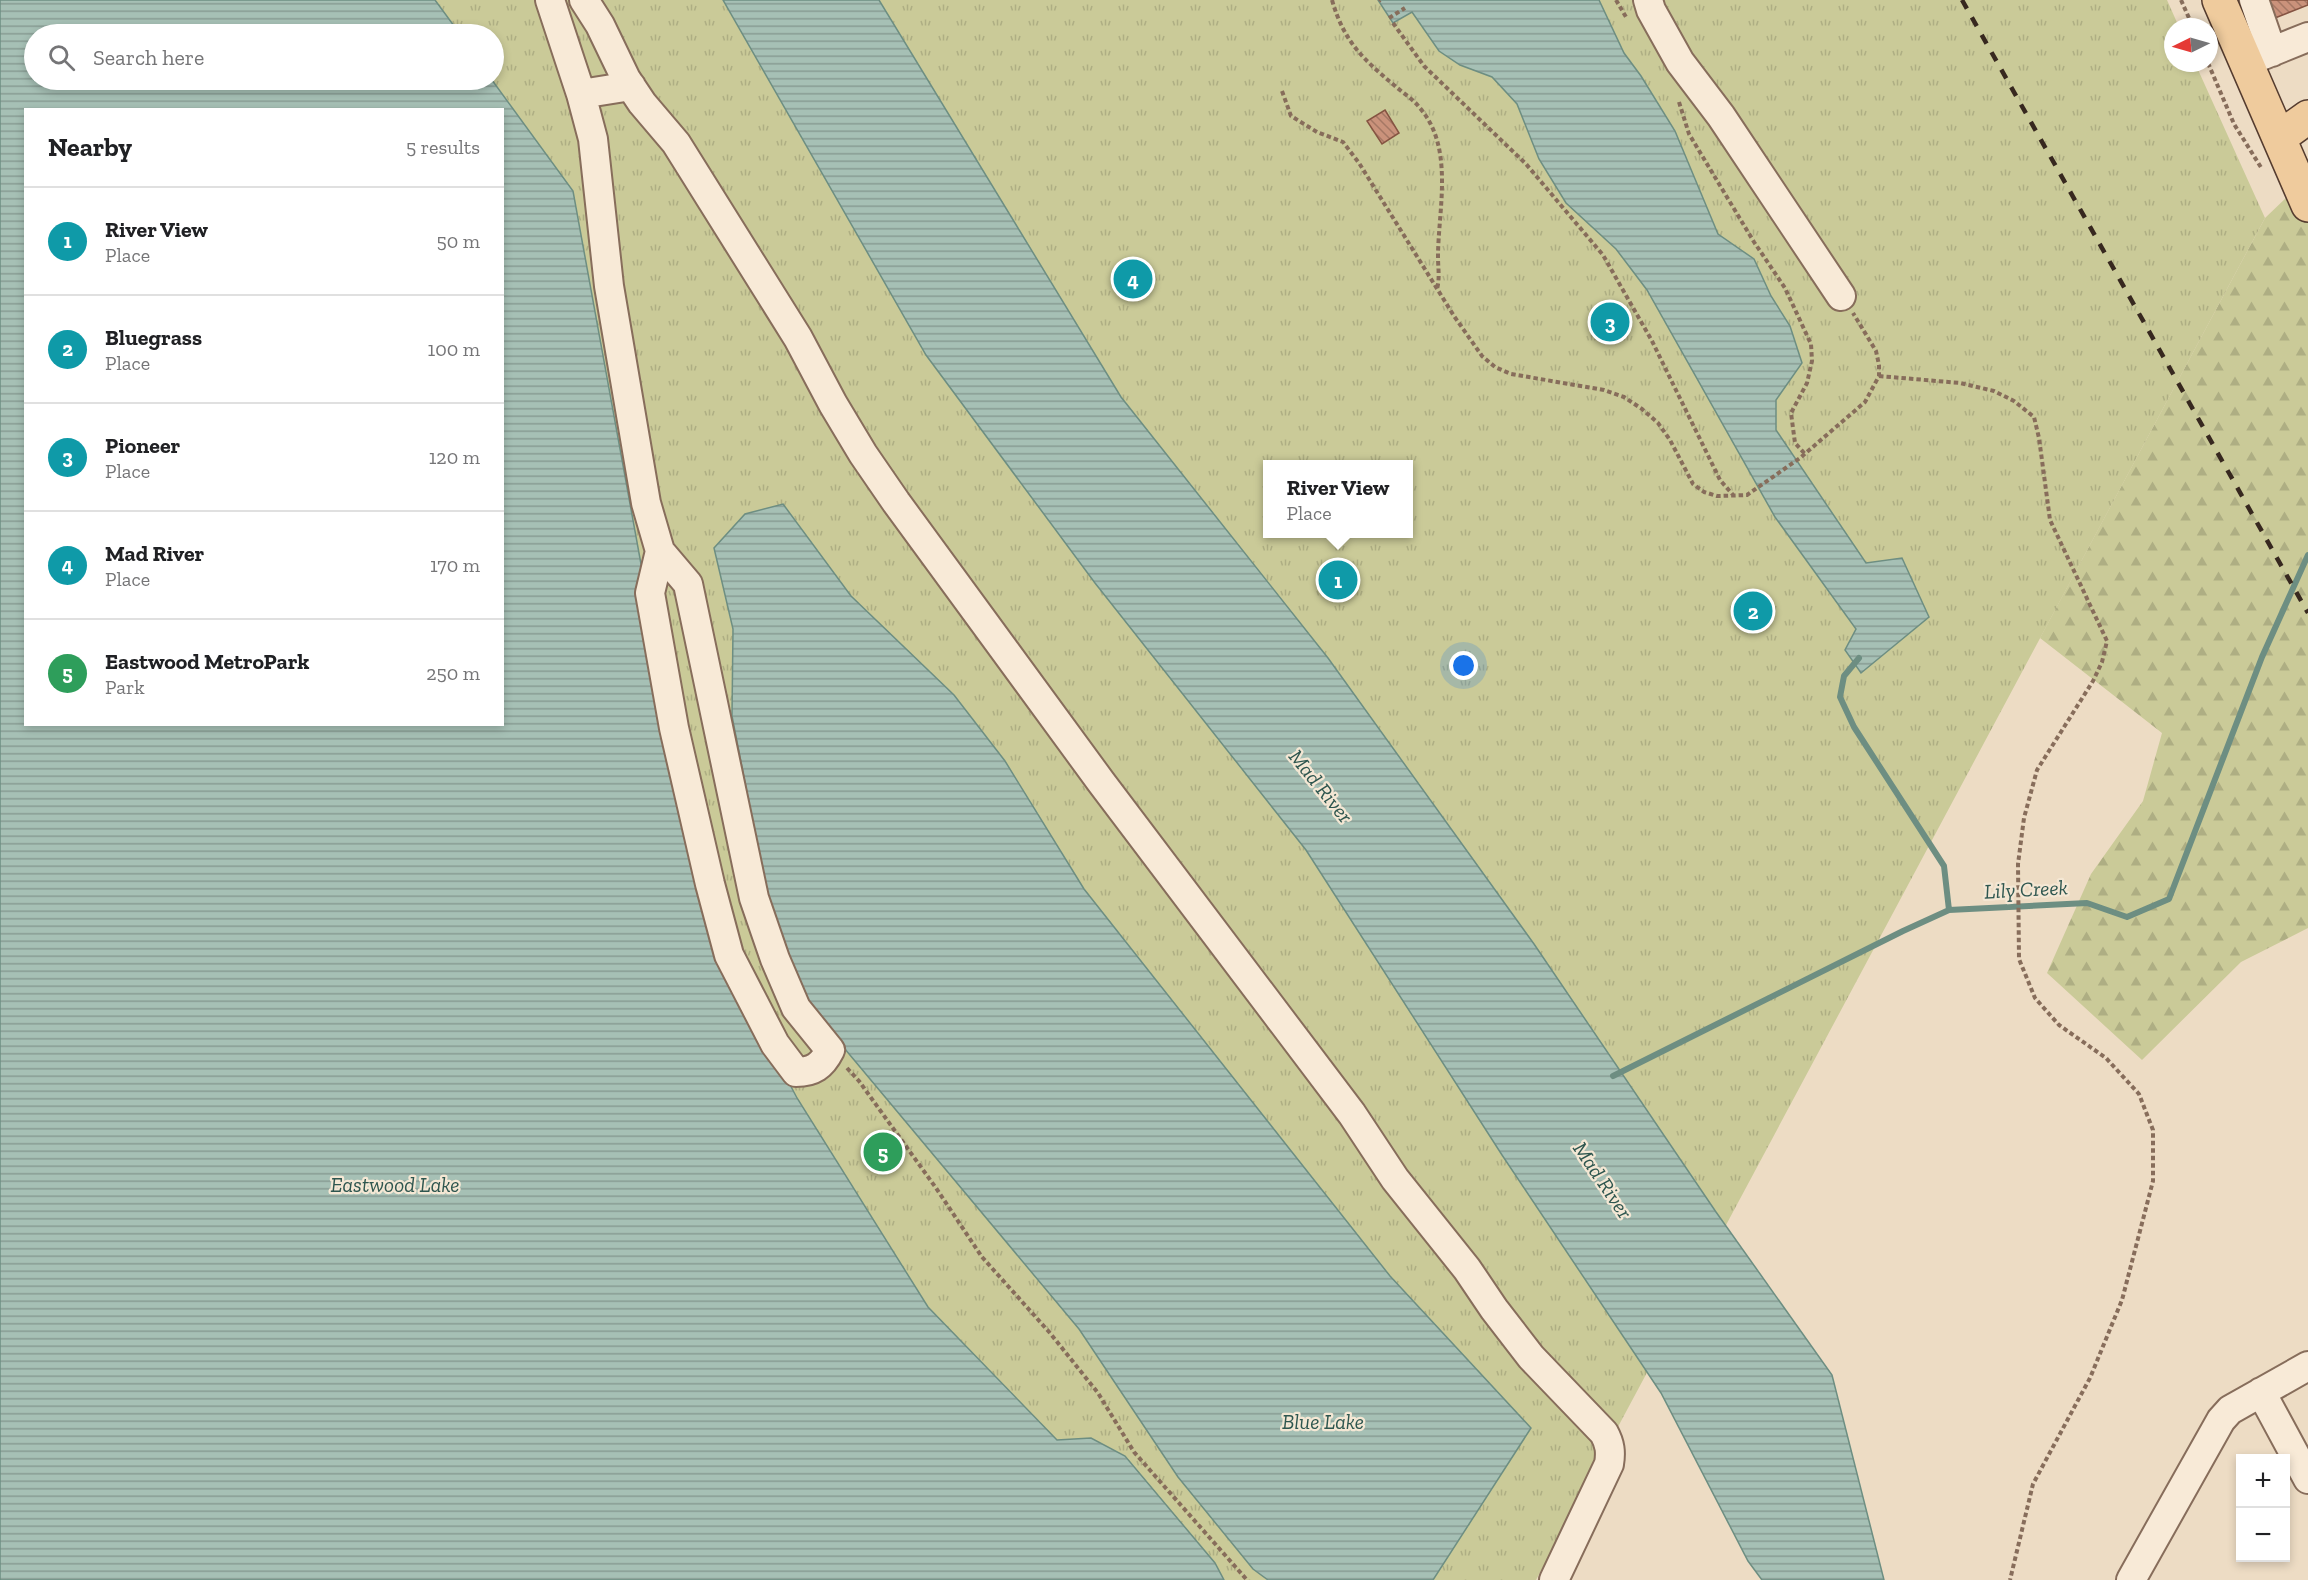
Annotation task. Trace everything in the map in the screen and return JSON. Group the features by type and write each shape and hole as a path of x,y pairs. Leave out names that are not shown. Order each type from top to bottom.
{"main road":[{"path":"2218,0 2259,57 2273,152 2308,205"},
{"path":"2273,152 2308,117"}],"street":[{"path":"550,0 581,93 593,139 609,286 646,503 660,551 688,584 758,908 775,959 796,1008 830,1050 824,1062 810,1072 796,1072 775,1044 729,955 674,728 650,593 660,551"},
{"path":"584,0 631,86 676,143 798,338 863,454 896,502 1101,782 1352,1114 1395,1179 1467,1269 1531,1357 1604,1433 1611,1454 1609,1464 1554,1580"},
{"path":"1648,0 1651,10 1680,62 1721,116 1841,296"},
{"path":"2254,0 2259,57 2308,37"},
{"path":"581,93 631,86"},
{"path":"2131,1580 2221,1420 2230,1410 2308,1366"},
{"path":"2261,1392 2308,1479"}],"path":[{"path":"1332,0 1335,13 1351,45 1370,65 1419,106 1427,117 1435,136 1442,170 1443,198 1438,258 1440,278 1437,290"},
{"path":"1616,0 1631,23"},
{"path":"2181,0 2189,18"},
{"path":"1389,18 1405,8"},
{"path":"1393,23 1424,66 1526,164 1603,255 1652,341 1720,480 1735,497"},
{"path":"2212,72 2234,124 2261,169 2273,152"},
{"path":"1282,91 1291,116 1317,132 1343,142 1379,192 1437,290 1482,356 1495,367 1511,374 1604,390 1624,397 1642,408 1658,423 1670,440 1693,484 1704,492 1717,496 1747,495 1800,458 1865,402 1879,376 1876,351 1865,329 1841,296"},
{"path":"1677,98 1689,134 1754,243 1785,288 1811,344 1812,361 1807,383 1791,413 1795,443 1805,454"},
{"path":"1879,376 1960,383 1994,391 2014,401 2034,417 2050,520 2107,641 2102,662 2093,681 2037,770 2024,818 2018,864 2019,959 2035,998 2059,1025 2106,1059 2139,1094 2153,1130 2153,1181 2122,1300 2090,1378 2033,1484 2010,1580"},
{"path":"830,1050 859,1081 936,1188 982,1257 1050,1333 1098,1394 1134,1452 1247,1580"}],"green space":[{"path":"0,0 2167,0 2175,18 2164,18 2164,72 2199,72 2265,218 1536,1580 0,1580"},
{"path":"2308,177 2308,928 2241,962 2142,1060 2047,973 2091,874 2143,801 2162,733 2040,638 2265,218"}],"water":[{"name":"Eastwood Lake","path":"0,0 435,0 453,24 24,24 24,90 499,90 573,191 643,575 724,959 797,1098 928,1307 1057,1440 1091,1438 1125,1456 1215,1563 1224,1580 0,1580"},
{"path":"723,0 879,0 1121,397 1328,658 1534,944 1716,1212 1832,1375 1884,1580 1762,1580 1748,1561 1661,1393 1502,1155 1306,850 1095,583 926,355"},
{"path":"1378,0 1599,0 1624,53 1675,131 1718,234 1754,259 1771,296 1790,326 1802,363 1776,400 1776,430 1866,563 1902,558 1929,617 1861,673 1845,650 1856,629 1775,517 1647,290 1616,249 1566,203 1539,159 1517,104 1492,77 1460,65 1439,51 1412,12 1393,23"},
{"name":"Blue Lake","path":"783,504 851,596 954,695 1005,761 1084,889 1390,1276 1531,1428 1433,1580 1268,1580 1253,1569 1178,1477 1079,1329 814,1012 777,946 732,716 733,629 714,548 745,514"}],"building":[{"path":"2268,0 2308,0 2308,5 2275,18"},
{"path":"1385,110 1399,133 1382,144 1367,121"},
{"path":"1133,260 1149,287 1133,297 1116,270"},
{"path":"1606,305 1627,323 1613,339 1592,321"},
{"path":"1329,564 1357,578 1348,595 1320,581"},
{"path":"1760,594 1771,610 1746,628 1734,612"}],"waterway":[{"name":"Lily Creek","path":"1613,1076 1949,910 2087,903 2127,917 2169,899 2262,657 2308,555"},
{"path":"1859,658 1844,676 1840,697 1854,727 1944,866 1949,910"}],"railway":[{"path":"1962,0 2308,613"}],"place":[{"name":"Mad River","path":"1133,279"},
{"name":"Pioneer","path":"1610,322"},
{"name":"River View","path":"1338,580"},
{"name":"Bluegrass","path":"1753,611"},
{"name":"Eastwood MetroPark","path":"883,1152"}]}
